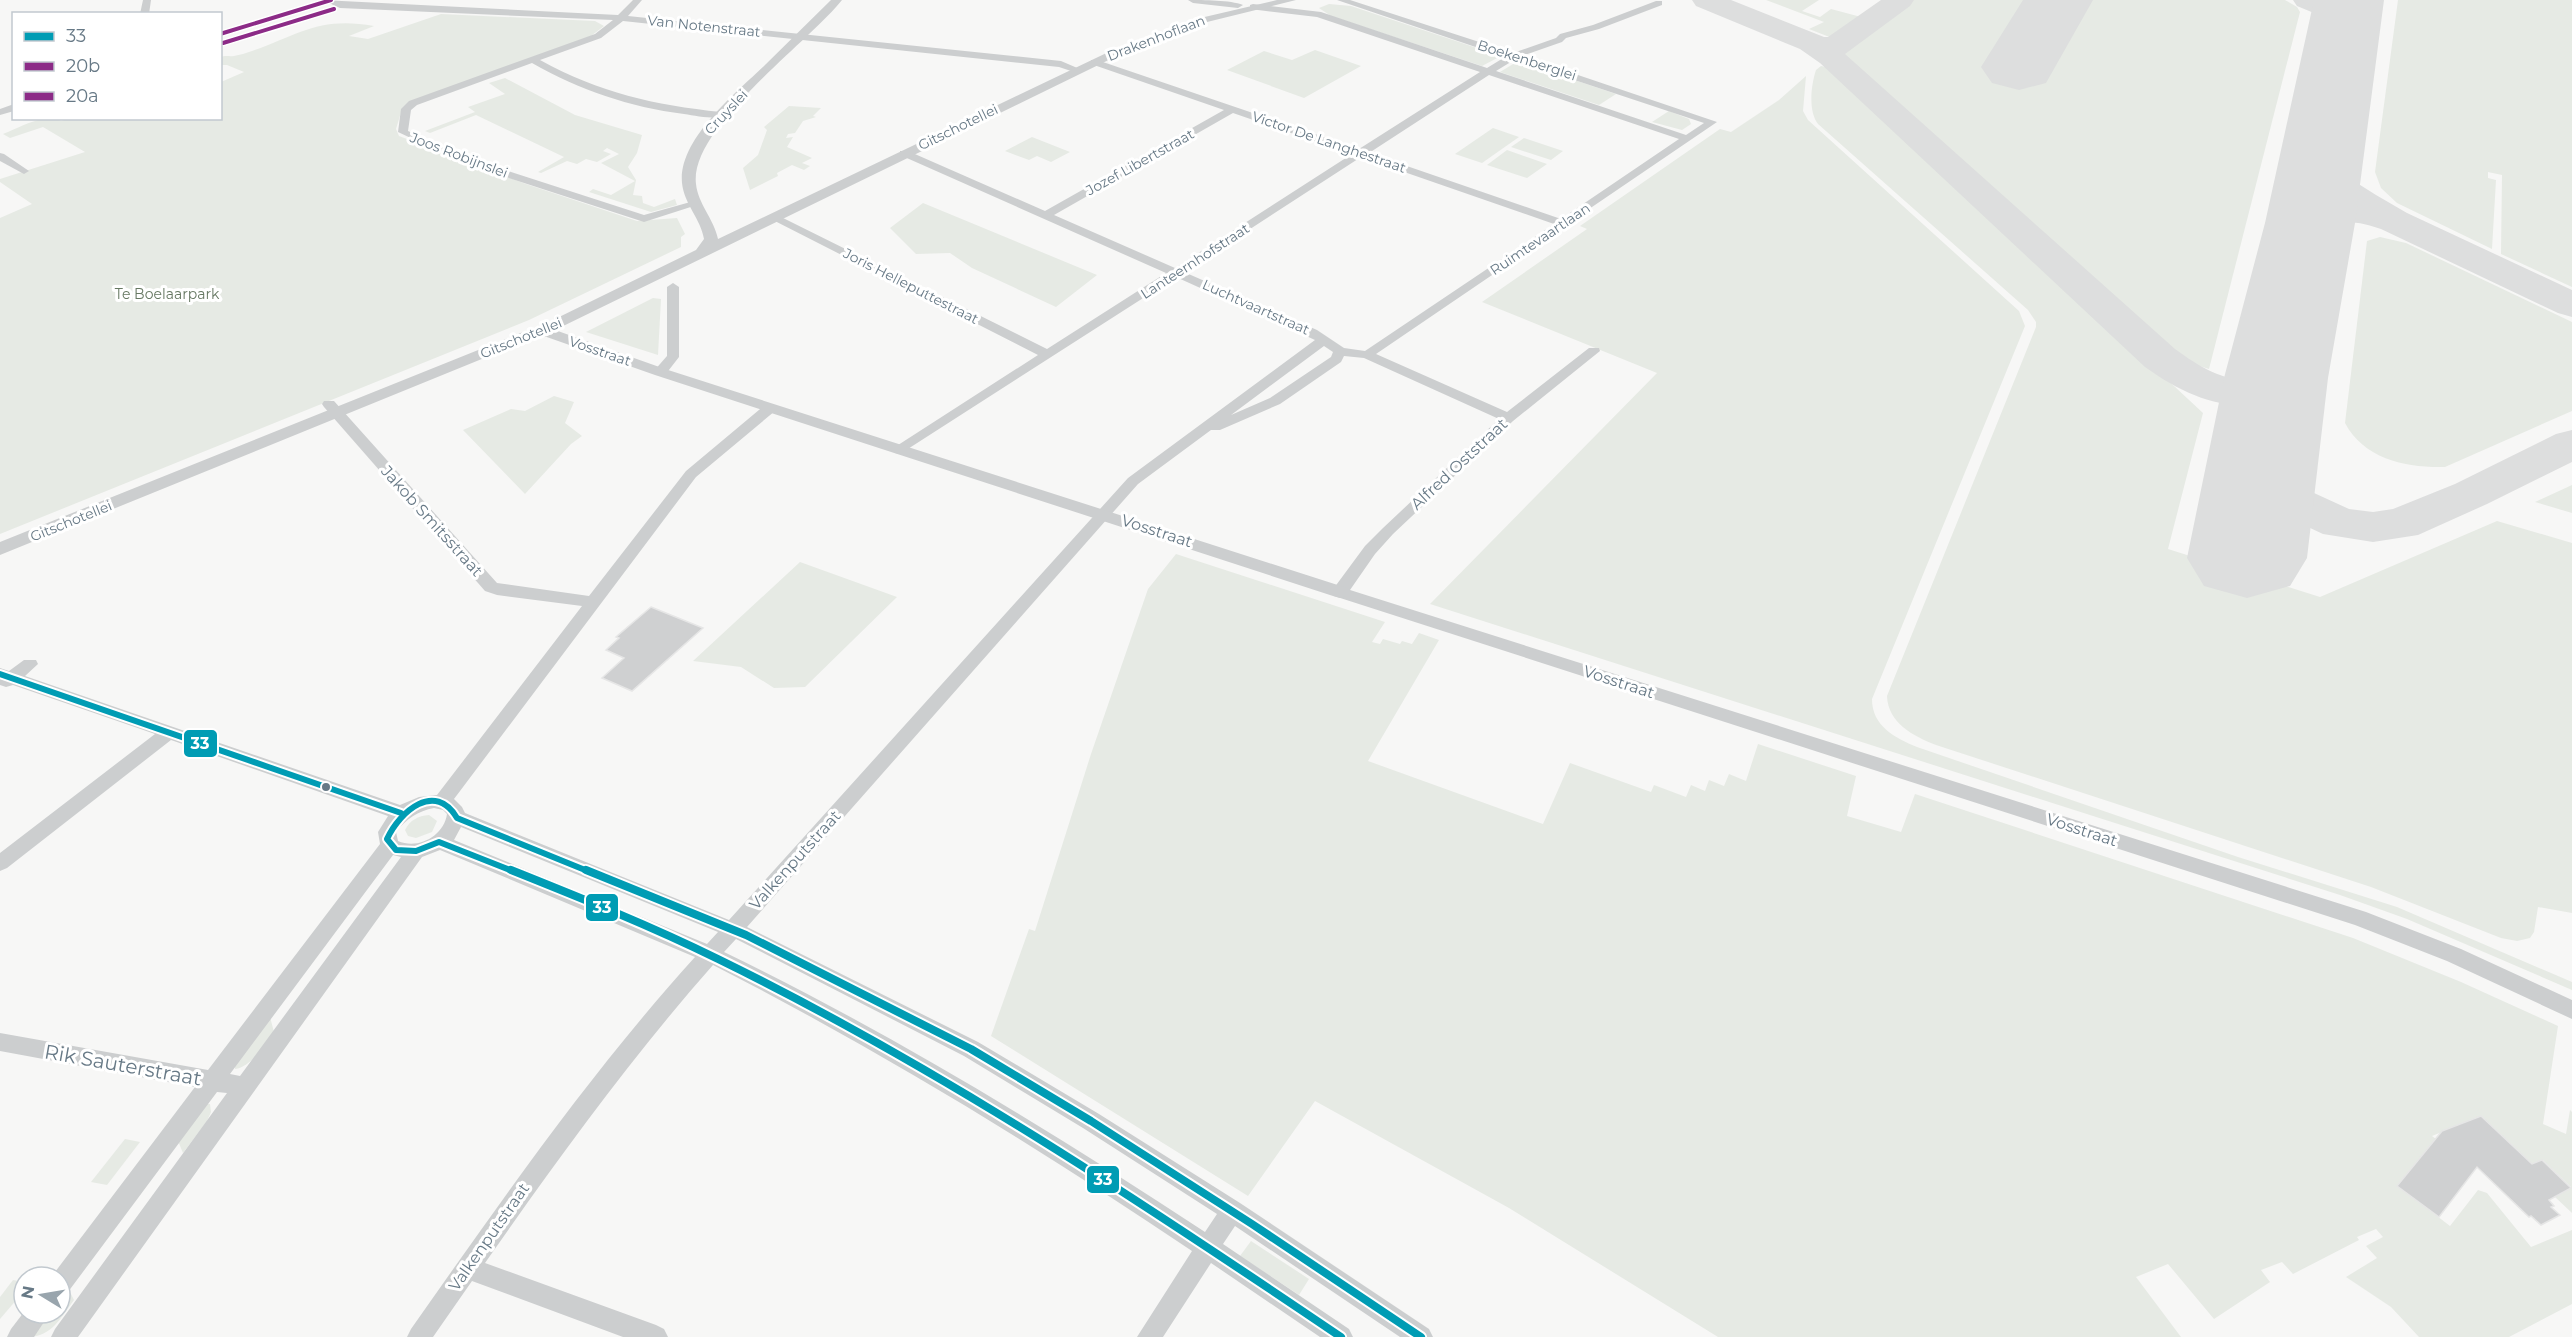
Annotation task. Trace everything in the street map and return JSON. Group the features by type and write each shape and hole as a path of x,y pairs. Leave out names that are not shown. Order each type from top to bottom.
{"street":[{"name":"Van Notenstraat","path":"330,0 340,5 621,18 1061,64 1077,70"},
{"path":"222,33 330,0"},
{"name":"Joos Robijnslei","path":"638,0 621,18 598,36 413,103 406,109 403,132 470,162 644,219 694,204"},
{"name":"Cruyslei","path":"702,251 709,243 711,233 694,204 689,184 692,161 703,137 721,115 837,0"},
{"name":"Boekenberglei","path":"1193,0 1318,14 1686,138"},
{"name":"Drakenhoflaan","path":"1027,94 1094,62 1164,33 1253,7 1291,0"},
{"name":"Boekenberglei","path":"1341,0 1712,122"},
{"name":"Lanteernhofstraat","path":"900,450 1488,71 1514,56 1559,40 1563,36 1596,27 1659,3"},
{"name":"Boekenberglei","path":"1308,4 1318,14"},
{"path":"533,60 580,85 620,100 667,110 721,115"},
{"name":"Victor De Langhestraat","path":"1094,62 1563,223"},
{"name":"Gitschotellei","path":"0,549 333,408 541,330 1027,94"},
{"name":"Jozef Libertstraat","path":"1046,215 1233,109"},
{"name":"Ruimtevaartlaan","path":"1367,355 1712,122"},
{"name":"Luchtvaartstraat","path":"904,153 1178,272 1324,340 1340,351 1367,355 1508,418"},
{"path":"0,156 24,171"},
{"name":"Joris Helleputtestraat","path":"773,217 1048,355"},
{"path":"660,372 673,357 673,287"},
{"name":"Vosstraat","path":"541,330 770,408 2359,918 2454,955 2572,1010"},
{"name":"Valkenputstraat","path":"419,1337 568,1126 650,1023 709,954 1133,481 1324,340"},
{"path":"1200,430 1222,425 1275,401 1336,359 1340,351"},
{"name":"Alfred Oststraat","path":"1340,592 1388,531 1508,418 1594,351"},
{"name":"Jakob Smitsstraat","path":"333,408 491,586 497,590 592,602"},
{"path":"442,801 691,474 770,408"},
{"path":"4,678 30,664"},
{"path":"4,678 170,732 401,813"},
{"path":"0,863 170,732"},
{"path":"72,1268 390,845 387,832 401,813 425,802 442,801 453,807 457,818 731,931 746,935 971,1049 1091,1120 1421,1337"},
{"path":"390,845 405,852 416,851 438,842 447,835 457,818"},
{"path":"438,842 709,954 871,1039 943,1080 1208,1247 1341,1337"},
{"path":"63,1337 416,851"},
{"name":"Rik Sauterstraat","path":"0,1042 246,1087"},
{"path":"1149,1337 1232,1211"},
{"path":"468,1268 656,1337"},
{"path":"19,1337 28,1325"}],"green space":[{"path":"1766,0 1819,0 1802,11 1820,17 1831,9 1861,17 1832,38 1809,29 1824,22"},
{"path":"1913,0 2285,0 2297,7 2300,12 2209,369 2170,354 1846,60 1844,54 1847,49"},
{"path":"2398,0 2572,0 2572,287 2501,254 2502,175 2488,172 2488,178 2496,180 2492,249 2397,203 2381,188 2375,172"},
{"path":"1329,4 1351,6 1501,56 1482,66 1331,16 1319,8"},
{"name":"Te Boelaarpark","path":"441,14 595,21 604,26 591,36 412,101 402,109 396,129 399,136 526,184 637,221 677,218 685,234 681,237 681,247 529,320 0,534 0,218 32,204 0,182 0,179 85,152 43,127 10,138 3,134 40,120 222,120 222,82 244,72 222,65 222,57 245,53 311,28 339,23 374,26 349,36 368,39"},
{"path":"1315,50 1361,66 1304,98 1227,70 1264,51 1292,60"},
{"path":"1518,61 1616,94 1599,105 1500,72"},
{"path":"1821,66 1834,69 2203,413 2168,549 2320,597 2497,521 2572,543 2572,913 2538,907 2534,932 2530,938 2517,941 2501,938 2371,887 1936,745 1911,733 1897,721 1888,705 1887,696 2036,327 2036,322 2028,310 1818,124 1811,98 1816,70"},
{"path":"1806,76 1803,111 1808,120 2019,311 2025,326 1872,699 1880,724 1901,740 1917,747 2238,857 2397,907 2572,982 2572,990 2407,919 2340,895 1430,604 1657,373 1482,302 1587,229 1580,226 1720,129 1731,132 1779,100"},
{"path":"505,78 575,115 642,135 637,153 628,167 636,180 633,195 642,196 643,203 654,207 675,199 677,205 651,212 589,192 593,189 611,195 635,181 601,163 619,154 607,148 603,151 611,154 597,162 586,159 577,164 567,161 541,173 538,172 564,157 476,115 430,133 425,131 475,112 468,107 505,94 489,83"},
{"path":"789,106 821,108 813,116 816,117 803,121 795,133 788,134 786,138 793,137 787,147 812,158 802,163 810,166 804,170 792,165 777,173 778,176 750,190 743,168 758,155 767,130 764,127"},
{"path":"1669,111 1689,119 1691,124 1682,130 1652,122"},
{"path":"1493,128 1519,137 1482,163 1455,154"},
{"path":"1032,137 1070,152 1051,162 1037,156 1029,160 1005,151"},
{"path":"1524,138 1563,151 1551,160 1511,147"},
{"path":"1507,150 1547,164 1527,178 1487,165"},
{"path":"923,203 1097,275 1056,307 972,268 950,253 916,254 890,228"},
{"path":"2380,237 2406,243 2572,322 2572,411 2445,467 2401,463 2375,453 2363,445 2345,423 2367,241"},
{"path":"653,298 661,299 658,355 586,332"},
{"path":"554,396 574,402 565,423 582,436 571,444 525,494 463,430 511,409 525,411"},
{"path":"2572,485 2572,513 2535,502"},
{"path":"1176,554 1385,622 1372,642 1380,644 1383,639 1400,644 1402,641 1412,644 1419,633 1439,640 1368,761 1543,824 1570,763 1651,792 1654,785 1686,797 1691,785 1705,791 1709,780 1724,786 1729,774 1746,781 1758,744 1856,776 1847,816 1901,832 1915,794 2353,938 2461,982 2558,1026 2543,1124 2566,1134 2570,1110 2572,1112 2572,1213 2555,1197 2571,1187 2543,1160 2531,1165 2481,1116 2432,1136 2436,1139 2398,1186 2450,1226 2478,1190 2487,1193 2531,1247 2572,1230 2572,1304 2509,1337 2419,1337 2391,1307 2346,1277 2377,1258 2366,1246 2383,1237 2376,1229 2357,1237 2359,1240 2293,1274 2282,1262 2261,1270 2270,1282 2214,1319 2168,1264 2136,1277 2181,1337 1718,1337 1509,1208 1315,1101 1248,1196 991,1036 1029,929 1035,931 1091,754 1148,589"},
{"path":"800,562 897,597 805,687 774,688 741,667 693,661"},
{"path":"429,815 437,821 432,832 416,838 408,836 405,830 412,821"},
{"path":"270,1017 274,1032 252,1060 235,1069 235,1065"},
{"path":"206,1104 210,1104 211,1112 207,1121 183,1153 178,1141"},
{"path":"125,1139 140,1142 107,1185 91,1182"},
{"path":"1251,1241 1309,1279 1299,1295 1240,1256"},
{"path":"12,1281 12,1305 0,1319 0,1297"},
{"path":"37,1325 55,1325 43,1334 28,1337"}],"building":[{"path":"651,607 703,628 632,691 602,678 624,658 606,650 619,638 616,637"},
{"path":"2481,1116 2532,1164 2542,1160 2571,1188 2549,1200 2554,1206 2551,1207 2560,1215 2541,1225 2531,1216 2529,1217 2477,1167 2439,1217 2397,1186 2442,1131"}],"taxiway":[{"path":"1706,0 1811,43"},
{"path":"1831,57 1829,50 1900,0"},
{"path":"2307,0 2337,12 2344,23"},
{"path":"1811,43 1824,46 1836,45"},
{"path":"1811,43 1831,57"},
{"path":"1831,57 2160,358 2198,382 2225,392 2239,394 2270,391 2276,378"},
{"path":"2321,155 2329,171 2345,190 2363,203 2394,221 2572,305"},
{"path":"2310,223 2319,217 2339,212 2359,213 2390,220"},
{"path":"2263,466 2278,488 2298,504 2340,523 2373,527 2401,524 2471,494 2572,444"}],"runway":[{"path":"2019,67 2058,0"},
{"path":"2247,558 2276,378 2310,223 2349,0"}],"transit line":[{"name":"20b","path":"222,33 331,0"},
{"name":"20a","path":"223,43 334,9"},
{"name":"33","path":"0,674 401,813"},
{"name":"33","path":"1341,1337 1114,1186 1037,1138 881,1045 801,1002 656,930 458,849 439,842 416,851 396,850 387,839 392,828 409,810 420,804 441,801 450,807 457,818 746,935 971,1049 1091,1121 1252,1224 1421,1337"}]}
